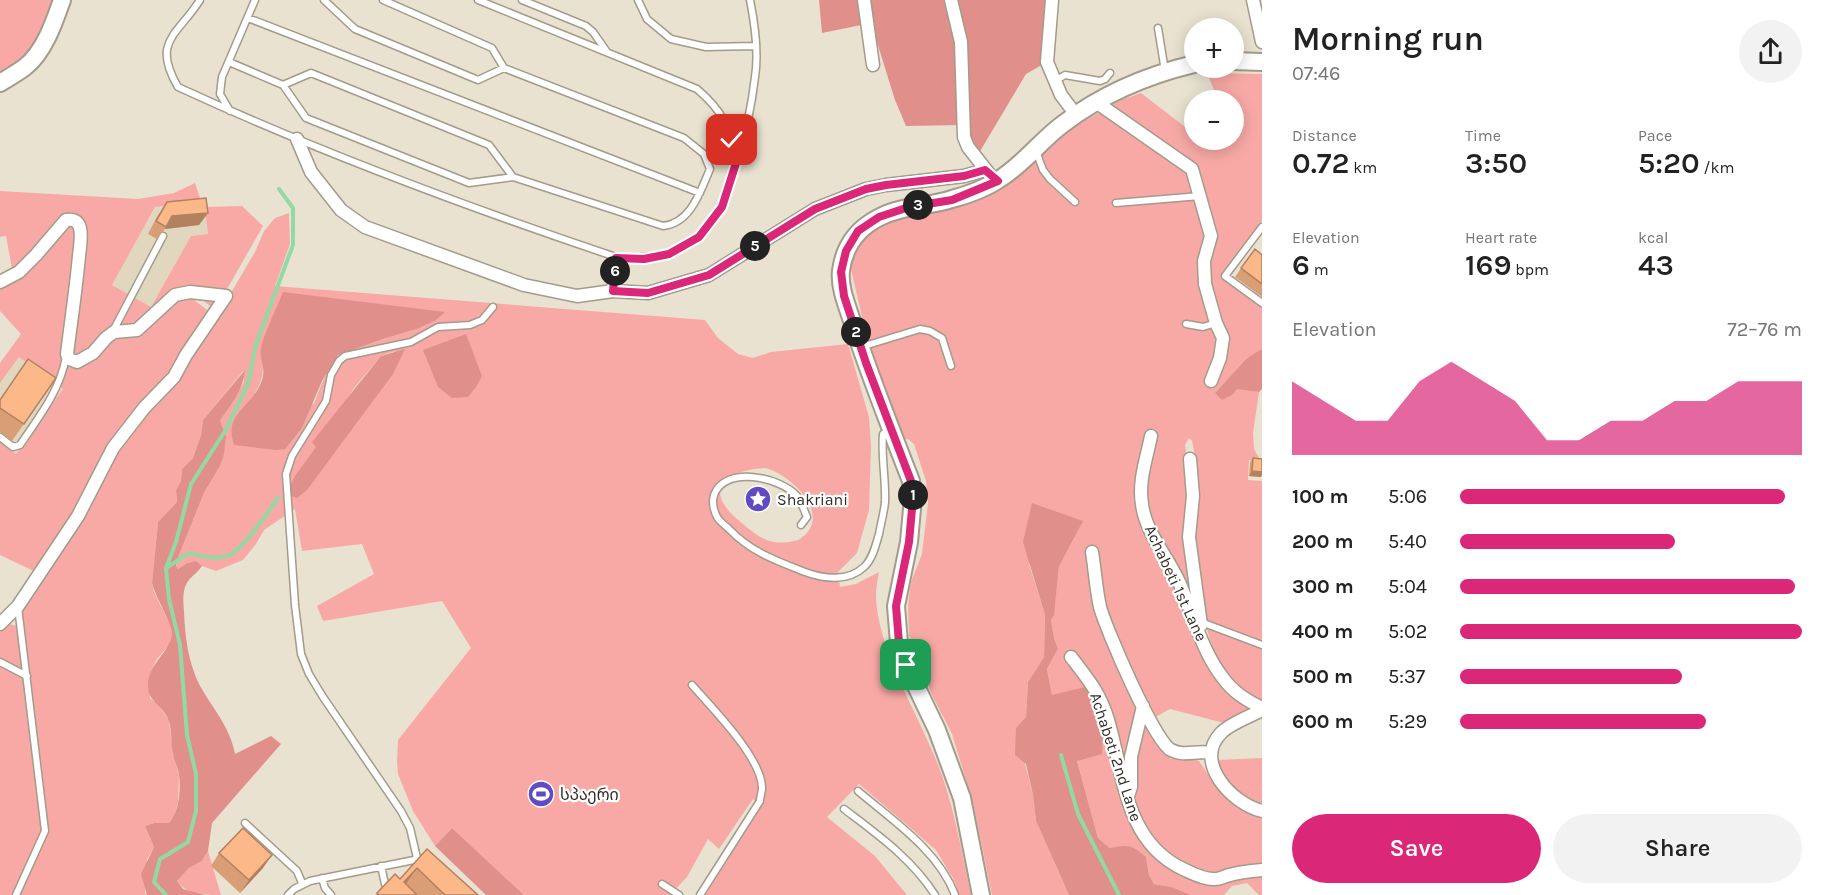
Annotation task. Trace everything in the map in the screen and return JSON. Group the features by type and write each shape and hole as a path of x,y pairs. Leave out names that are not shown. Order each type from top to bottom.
{"street":[{"path":"0,83 26,67 32,59 55,20 62,0"},
{"path":"864,0 873,65"},
{"path":"951,0 961,42 964,137 968,147 985,170 998,181"},
{"path":"1052,0 1047,62 1061,95 1076,115"},
{"path":"1257,4 1262,42"},
{"path":"1244,61 1262,62"},
{"path":"981,895 962,798 938,730 906,665 899,643 896,606 909,542 913,498 911,481 844,296 841,272 846,251 858,231 879,217 909,207 952,200 998,181 1046,138 1096,102 1166,71 1184,66"},
{"path":"1096,102 1192,169 1211,236 1204,261 1205,284 1216,323 1223,338 1220,358 1211,381"},
{"path":"297,139 311,172 341,210 365,227 524,285 577,296 613,291 648,293 709,275 815,209 866,189 964,176 985,170"},
{"path":"0,282 19,272 66,220 77,221 80,228 80,248 67,354 72,361 82,361 114,332 137,330 175,295 190,292 226,296 174,377 144,408 113,448 78,516 18,606 0,624"},
{"name":"Achabeti 1st Lane","path":"1151,436 1141,485 1142,505 1150,528 1178,580 1207,650 1224,680 1242,698 1262,708"},
{"path":"1190,459 1193,496 1189,537 1200,622 1207,650"},
{"path":"1092,552 1100,606 1123,667 1168,749 1181,755 1211,753"},
{"name":"Achabeti 2nd Lane","path":"1071,657 1094,686 1102,703 1120,776 1139,828 1157,853 1180,868 1202,878 1216,880 1232,874 1262,870"},
{"path":"1128,797 1131,787 1131,757 1143,706"},
{"path":"1262,708 1222,732 1216,739 1211,753 1216,773 1232,794 1245,804 1262,811"}],"lane":[{"path":"200,0 176,29 167,46 168,71 178,87 406,184 616,258 644,259 669,254 699,237 722,207 737,160 756,76 755,27 750,0"},
{"path":"231,111 220,94 222,77 255,0"},
{"path":"324,0 355,29 478,80 504,68"},
{"path":"229,62 283,85 306,118 469,183 513,177 663,226 673,225 686,216 700,193 710,169 704,154 684,138 504,68 492,48 383,0"},
{"path":"478,0 697,89 722,114 737,160"},
{"path":"522,0 586,26 593,32 607,53"},
{"path":"638,0 647,19 671,39 706,47 755,46"},
{"path":"248,18 700,193"},
{"path":"1158,28 1166,71"},
{"path":"283,85 311,73 345,86 489,144 513,177"},
{"path":"1054,81 1065,75 1100,81 1110,73"},
{"path":"1035,150 1043,170 1075,202"},
{"path":"1116,203 1200,196"},
{"path":"1262,227 1225,276 1262,303"},
{"path":"111,335 163,236"},
{"path":"613,291 616,258"},
{"path":"288,895 302,883 420,859 410,828 401,811 323,697 309,674 301,654 295,605 286,474 292,456 326,401 331,375 339,361 345,356 411,342 438,327 471,325 482,320 493,308"},
{"path":"1186,324 1203,327 1216,323"},
{"path":"861,347 920,329 930,331 942,338 951,366"},
{"path":"0,437 13,447 20,445 52,397 64,369 67,354"},
{"path":"801,525 807,516 797,497 787,488 764,480 746,476 729,479 717,488 712,501 717,517 754,550 819,577 845,578 865,566 874,551 885,501 883,434 891,428"},
{"path":"16,895 45,831 18,606"},
{"path":"1200,622 1262,645"},
{"path":"0,662 27,676"},
{"path":"692,685 747,751 758,772 762,788 760,801 700,895"},
{"path":"858,791 920,845 951,885 954,895"},
{"path":"844,809 890,843 912,864 935,895"},
{"path":"245,823 297,871 302,883"},
{"path":"381,866 385,884 397,895"},
{"path":"322,878 324,888 331,895"},
{"path":"662,884 679,895"}],"shaded area":[{"path":"0,0 56,0 43,33 21,63 0,76"},
{"path":"819,0 1052,0 1047,62 1026,74 976,158 963,125 906,126 895,100 871,23 822,33"},
{"path":"1244,74 1262,74 1262,221 1221,276 1262,306 1262,350 1246,359 1215,393 1237,388 1259,392 1253,433 1254,449 1261,461 1249,460 1248,480 1262,481 1262,701 1240,690 1232,683 1210,639 1192,535 1198,480 1192,441 1189,438 1185,445 1189,473 1195,615 1172,576 1206,655 1254,710 1228,724 1170,709 1152,719 1140,707 1130,779 1092,686 1144,841 1196,877 1262,871 1262,895 1259,895 1247,883 1232,886 1224,895 1191,895 1172,887 1154,884 1149,875 1146,857 1110,848 1098,838 1077,761 1052,695 1047,669 1058,649 1051,620 1059,566 1029,564 1045,615 1044,657 1028,682 1026,717 1016,729 1033,795 1036,821 1069,895 992,895 973,803 952,734 931,693 909,635 908,605 911,582 922,554 928,503 926,481 914,444 908,439 902,440 870,351 850,265 853,252 872,228 1039,155 1074,127 1121,100 1141,93 1184,126 1184,150 1244,150 1244,90 1214,90 1209,78 1244,78"},
{"path":"195,183 203,207 242,206 263,226 215,310 190,290 137,327 114,330 92,353 71,357 85,227 72,217 13,274 6,236 0,237 0,191 138,199 174,193","holes":["194,204 205,210 208,234 191,236 151,307 112,285 155,207"]},
{"path":"194,204 205,210 208,234 191,236 151,307 112,285 155,207"},
{"path":"289,213 290,244 275,286 705,320 718,338 738,354 753,358 771,352 848,344 869,417 871,447 869,510 857,553 838,572 840,587 856,584 879,572 876,595 883,636 899,680 943,778 957,827 971,895 959,895 954,880 936,850 859,784 827,817 875,856 907,895 705,895 761,806 753,799 719,849 708,839 687,877 670,895 524,895 452,828 435,846 413,811 398,774 397,762 398,740 471,648 442,601 323,621 317,606 374,574 362,544 302,551 295,509 264,530 243,560 216,571 196,561 187,563 178,569 176,567 204,493 220,466 220,421 244,382 244,370 203,420 201,435 193,458 182,469 181,481 176,490 177,502 158,522 152,583 173,631 170,644 156,660 151,672 150,698 158,704 169,721 179,776 178,802 174,818 169,823 154,823 145,826 154,847 147,859 145,893 147,895 0,895 0,631 9,624 17,626 20,631 24,665 29,665 21,606 106,464 222,308 255,252 264,231 275,218","holes":["417,329 362,346 337,357 326,373 314,404 255,393 262,372 261,349","395,351 295,476 317,447 354,388 381,356","765,468 774,471 803,494 813,515 811,525 805,535 790,542 770,541 752,531 730,513 720,493 722,485 727,479 749,470"]},
{"path":"69,221 77,230 63,356 70,368 83,366 111,340 124,335 189,296 211,313 176,366 144,404 38,573 0,555 0,443 16,454 63,389 19,357 0,383 0,363 21,334 0,311 0,285"},
{"path":"283,292 445,312 436,320 417,329 338,355 322,381 302,428 285,449 234,445 232,426 260,385 263,370 262,344"},
{"path":"466,334 482,376 468,397 452,398 438,387 423,350"},
{"path":"405,349 393,374 307,490 297,498 286,494 295,476 316,447 312,442 381,356"},
{"path":"1262,350 1262,389 1259,392 1237,389 1232,395 1222,400 1215,393 1246,359"},
{"path":"19,357 63,389 16,455 0,443 0,383"},
{"path":"245,370 239,391 220,421 226,436 220,466 204,493 176,566 178,569 187,563 196,561 202,566 189,580 184,591 184,621 188,649 199,684 225,726 235,754 271,736 281,744 212,823 208,851 202,861 189,868 177,881 183,889 205,895 147,895 141,874 154,847 145,826 154,823 169,823 179,801 180,787 169,721 150,696 148,687 151,672 167,647 172,634 152,583 158,522 177,502 176,490 181,481 182,469 193,458 201,435 203,420"},
{"path":"1032,503 1083,521 1059,566 1054,615 1051,620 1058,649 1047,669 1052,695 1089,686 1103,729 1102,754 1077,761 1098,838 1110,848 1130,846 1137,850 1146,857 1149,875 1154,884 1172,887 1191,895 1069,895 1036,821 1026,764 1015,755 1016,728 1026,717 1028,682 1044,657 1045,615 1023,542"},
{"path":"1145,722 1156,744 1171,759 1199,761 1218,788 1232,802 1251,813 1262,816 1262,867 1214,876 1185,868 1143,831 1133,795 1134,756"},
{"path":"1262,758 1262,807 1245,799 1234,789 1217,760"},
{"path":"452,828 524,895 486,895 435,846"},
{"path":"208,851 221,895 191,892 177,881 189,868 202,861"}],"building":[{"path":"206,198 208,213 172,216 166,227 156,221 167,202"},
{"path":"1255,249 1262,255 1262,284 1241,268"},
{"path":"28,359 56,378 24,424 0,408 0,400"},
{"path":"1253,458 1262,459 1262,472 1252,471"},
{"path":"243,828 272,855 249,880 219,853"},
{"path":"427,849 478,895 445,895 417,868 404,882 417,895 379,895 377,893 395,874 400,879"}],"waterway":[{"path":"166,895 154,882 160,859 188,842 196,811 196,774 187,735 180,645 169,599 166,568 176,542 191,484 225,431 248,384 256,344 293,245 293,208 279,189"},
{"path":"166,568 189,553 216,558 231,554 249,537 278,498"},
{"path":"1061,755 1078,814 1119,895"}],"place":[{"name":"Shakriani","path":"758,499"},
{"name":"სპაერი","path":"541,794"}],"route":[{"path":"732,140 737,160 722,207 699,237 669,254 644,259 616,258 613,291 648,293 709,275 815,209 866,189 964,176 985,170 998,181 952,200 909,207 879,217 853,237 846,251 841,272 844,296 866,363 911,481 913,498 909,542 896,606 899,643 906,665"}]}
